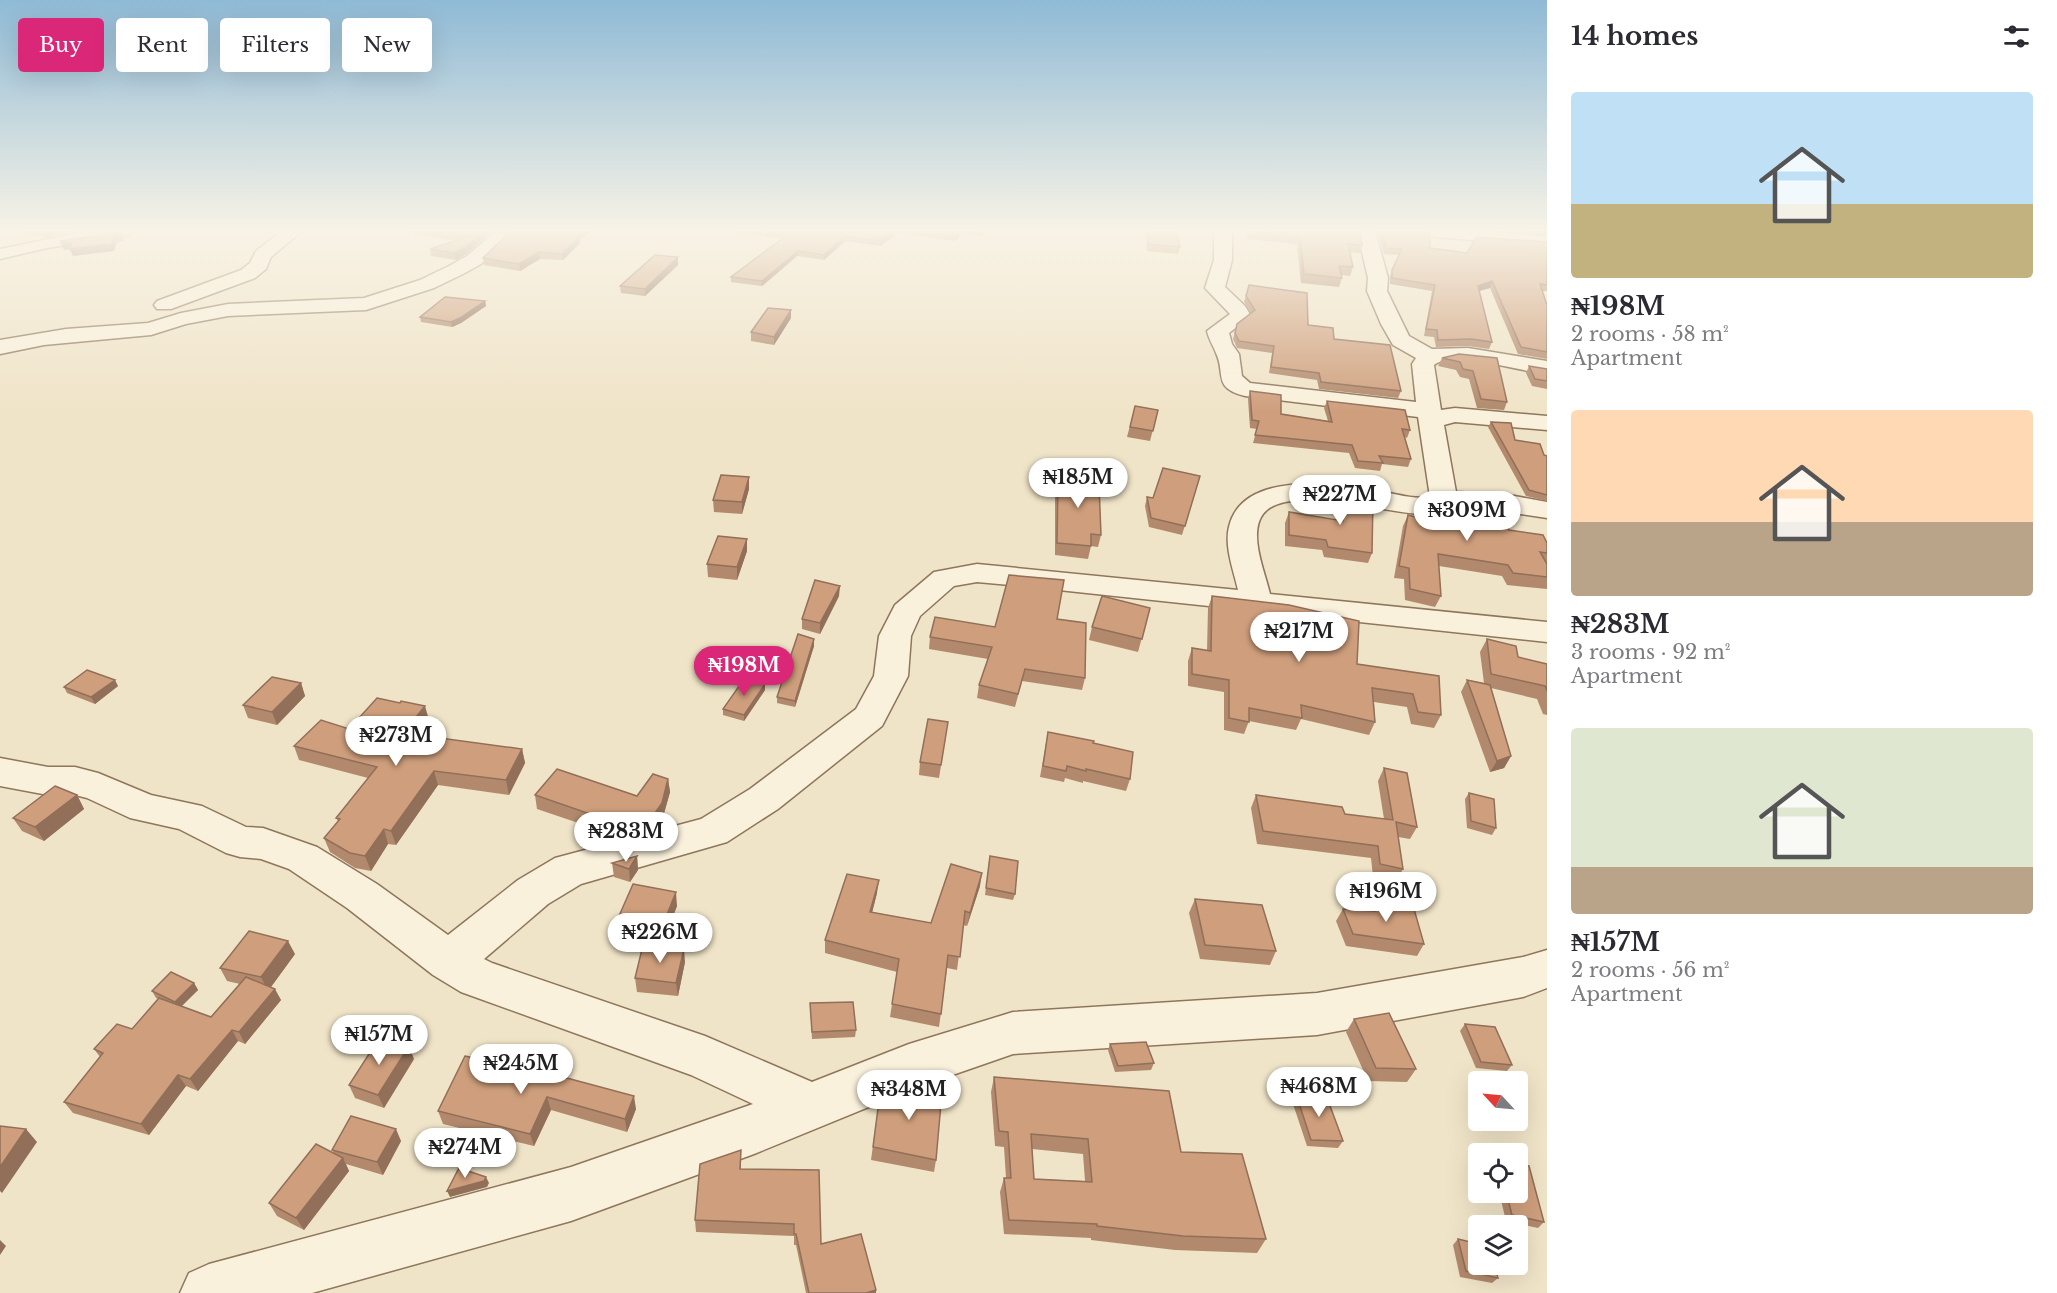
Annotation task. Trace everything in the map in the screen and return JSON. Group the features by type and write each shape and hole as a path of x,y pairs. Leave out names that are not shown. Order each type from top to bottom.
{"street":[{"path":"0,347 44,339 136,315 203,291"},
{"path":"44,339 151,329 181,319 228,310 366,304 405,291"},
{"path":"1218,291 1238,310 1241,316 1218,331 1228,354 1231,377 1237,385 1264,393 1430,417 1455,416 1547,423"},
{"path":"1377,291 1391,324 1401,340 1430,357 1462,354 1547,368"},
{"path":"1430,357 1423,364 1444,499"},
{"path":"1257,603 1242,529 1251,509 1262,501 1284,494 1311,492 1425,506 1440,503 1444,499 1509,503 1547,510"},
{"path":"449,961 533,892 570,870 713,831 764,799 868,717 891,676 895,636 906,612 945,578 977,573 1547,632"},
{"path":"0,772 48,780 75,780 98,787 144,808 188,816 240,842 263,844 303,858 362,896 449,961 477,978 705,1058 810,1106"},
{"path":"209,1293 571,1194 754,1129 909,1067 1013,1033 1317,1014 1522,977 1547,969"}],"building":[{"path":"1247,291 1307,293 1308,325 1333,328 1334,339 1390,345 1401,391 1321,382 1319,373 1271,367 1274,346 1239,341 1235,333 1237,324 1255,310 1246,296"},
{"path":"1434,291 1479,291 1492,342 1471,339 1438,340 1437,330 1426,329"},
{"path":"1497,291 1542,291 1547,305 1547,352 1521,347"},
{"path":"445,297 485,301 451,322 420,317"},
{"path":"768,308 791,310 774,337 751,332"},
{"path":"1459,354 1497,358 1507,402 1481,399 1473,371 1463,369 1460,362 1442,358"},
{"path":"1529,366 1547,369 1547,381 1535,379"},
{"path":"1250,391 1281,395 1281,414 1332,422 1327,401 1405,410 1410,430 1402,429 1411,459 1379,456 1383,463 1358,461 1352,445 1255,435 1259,421 1252,420"},
{"path":"1135,406 1158,410 1153,431 1130,427"},
{"path":"1491,422 1511,423 1515,440 1540,444 1544,455 1547,456 1547,495 1529,490"},
{"path":"1163,468 1200,476 1185,526 1151,518 1147,497 1153,498"},
{"path":"1063,470 1098,477 1096,483 1099,484 1101,535 1091,534 1091,546 1057,543 1058,482"},
{"path":"721,475 749,477 742,502 713,500"},
{"path":"1345,495 1373,499 1372,553 1328,547 1326,540 1289,535 1289,512 1343,521"},
{"path":"1459,499 1499,505 1509,530 1543,535 1547,543 1547,553 1540,552 1547,564 1547,577 1513,573 1508,565 1438,554 1441,596 1410,589 1409,568 1399,566 1408,515 1427,520 1423,505 1434,505"},
{"path":"718,536 747,539 737,567 707,564"},
{"path":"1009,575 1064,580 1057,619 1086,623 1085,678 1025,669 1018,694 979,685 992,647 930,637 935,617 995,627"},
{"path":"815,580 840,586 820,623 802,619"},
{"path":"1102,596 1150,608 1142,639 1092,627"},
{"path":"1212,596 1289,605 1359,621 1357,664 1439,676 1441,715 1418,712 1413,694 1372,688 1375,722 1301,705 1302,718 1249,708 1249,722 1229,718 1229,680 1192,674 1192,648 1211,651"},
{"path":"798,634 814,639 795,701 777,697"},
{"path":"1487,639 1516,646 1518,657 1547,664 1547,691 1545,686 1491,674"},
{"path":"87,670 115,680 91,697 64,687"},
{"path":"272,677 301,683 272,712 243,705"},
{"path":"744,679 765,684 744,715 723,709"},
{"path":"1467,680 1490,685 1511,756 1497,761"},
{"path":"377,698 425,706 403,733 522,749 506,780 434,771 391,831 384,829 365,856 350,853 324,838 340,819 336,818 377,767 294,746 321,720 349,729"},
{"path":"928,719 948,722 941,765 920,762"},
{"path":"1048,732 1133,752 1130,779 1067,766 1066,771 1043,766"},
{"path":"1384,768 1407,773 1417,827 1396,822 1403,869 1380,864 1378,846 1263,831 1256,795 1342,807 1345,814 1393,820"},
{"path":"557,769 637,796 653,774 668,779 662,803 653,816 605,828 610,821 535,795"},
{"path":"55,786 77,795 35,827 13,818"},
{"path":"1469,793 1494,799 1496,828 1471,821"},
{"path":"637,856 629,869 612,863"},
{"path":"990,856 1018,861 1015,894 986,888"},
{"path":"951,864 982,873 970,913 965,911 960,957 948,955 941,1014 892,1004 899,959 825,940 847,874 879,880 870,912 931,923"},
{"path":"633,884 676,892 656,942 612,932"},
{"path":"1195,899 1262,905 1276,951 1205,945"},
{"path":"1373,902 1414,909 1424,944 1353,934 1343,909 1375,911"},
{"path":"249,931 288,941 261,977 220,968"},
{"path":"643,945 684,949 676,983 635,978"},
{"path":"171,972 194,983 175,1002 152,991"},
{"path":"246,977 275,989 239,1032 232,1030 190,1079 178,1075 141,1124 64,1102 103,1053 94,1049 117,1024 132,1029 159,998 211,1017"},
{"path":"853,1002 856,1030 812,1032 810,1003"},
{"path":"1389,1013 1416,1069 1376,1068 1354,1019"},
{"path":"1465,1024 1495,1027 1512,1065 1481,1062"},
{"path":"380,1037 409,1046 378,1095 349,1085"},
{"path":"1146,1042 1154,1063 1118,1066 1110,1044"},
{"path":"465,1056 532,1071 533,1069 634,1096 625,1119 547,1097 530,1134 438,1111"},
{"path":"994,1077 1169,1091 1181,1152 1242,1154 1266,1239 1183,1236 1097,1226 1097,1224 1009,1220 1004,1178 1011,1178 1008,1132 999,1131","holes":["1031,1134 1088,1139 1092,1182 1034,1179"]},
{"path":"901,1084 942,1092 936,1160 873,1147 880,1093"},
{"path":"1296,1094 1326,1095 1343,1141 1311,1140"},
{"path":"351,1116 396,1129 377,1162 332,1150"},
{"path":"0,1126 26,1129 0,1167"},
{"path":"316,1144 343,1158 296,1218 269,1203"},
{"path":"741,1150 740,1169 819,1170 821,1244 861,1234 876,1290 866,1293 809,1293 796,1234 794,1234 794,1224 695,1220 700,1164"},
{"path":"1529,1166 1544,1222 1528,1218 1528,1215 1512,1215 1509,1203 1528,1203"},
{"path":"459,1168 486,1177 484,1181 447,1191"},
{"path":"1458,1239 1468,1241 1468,1271"}]}
